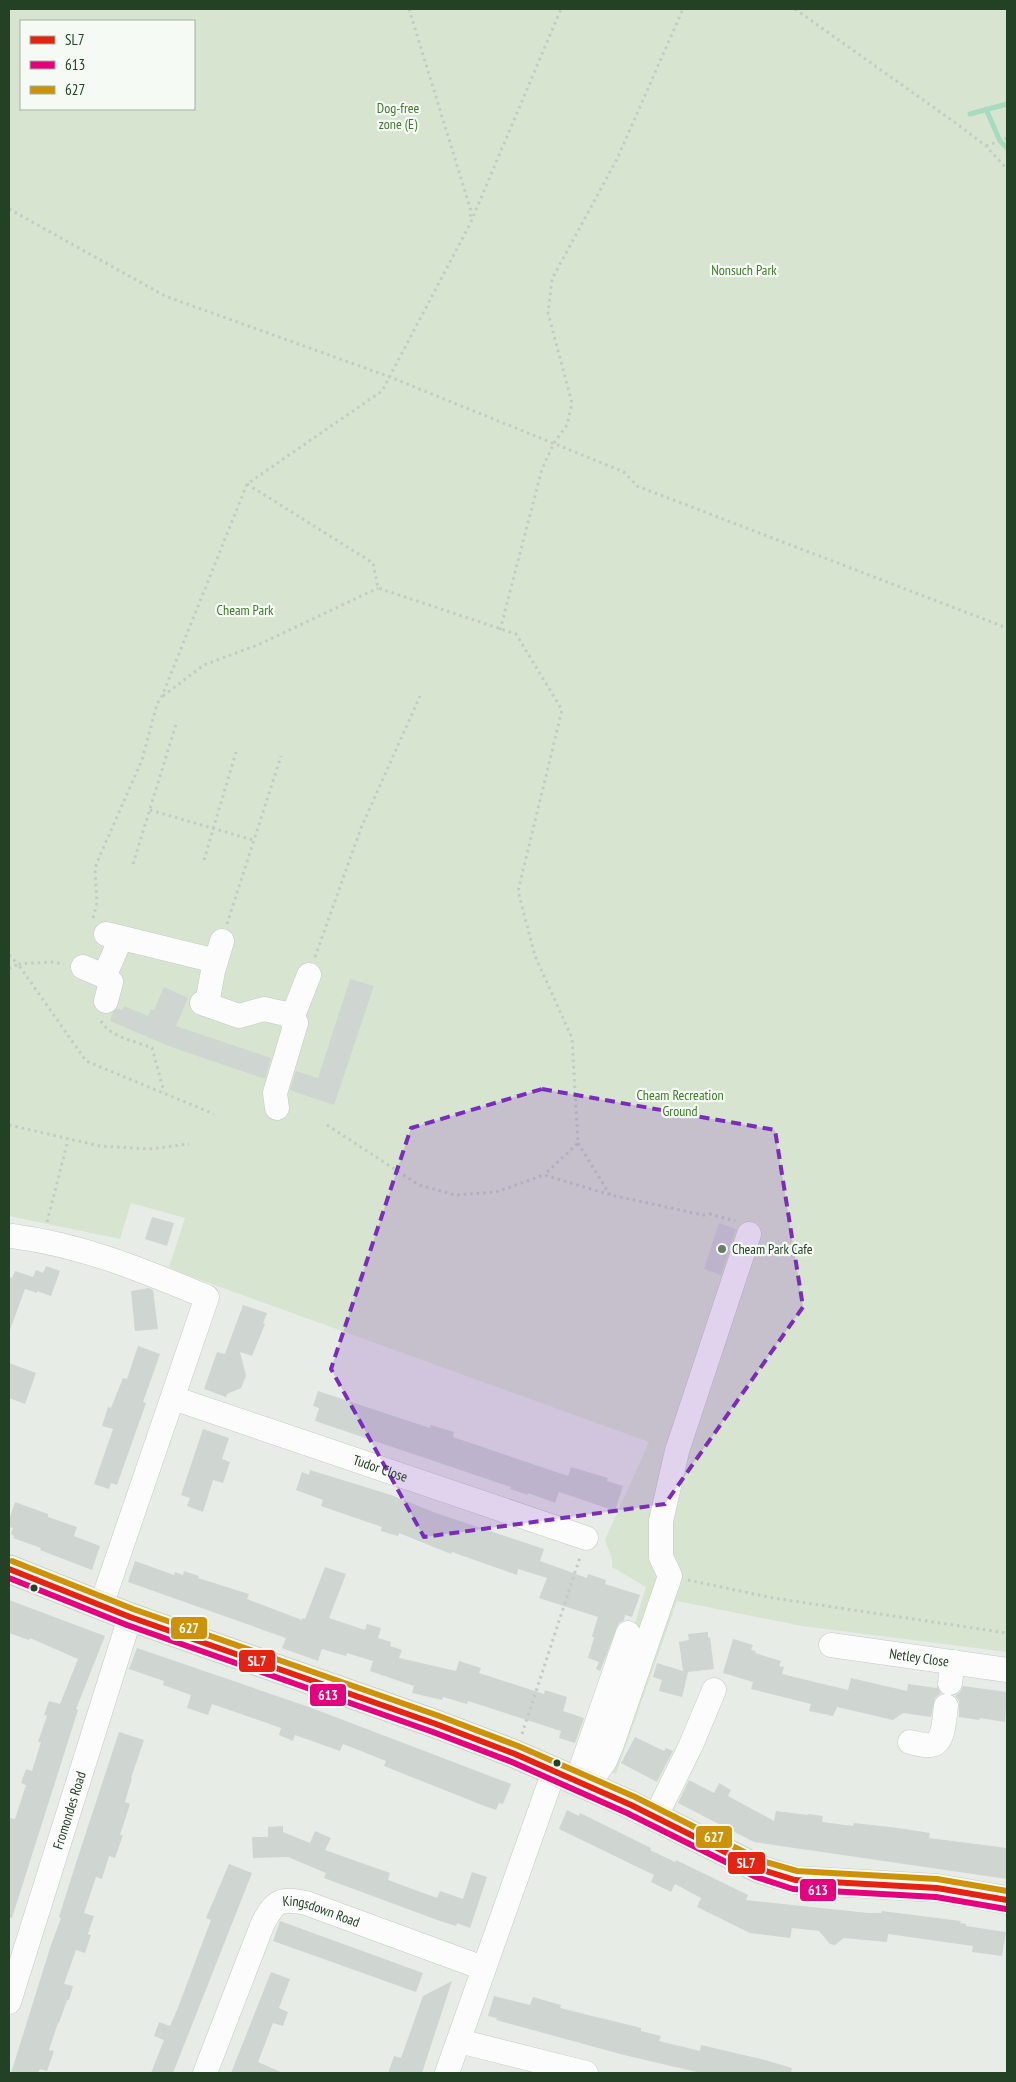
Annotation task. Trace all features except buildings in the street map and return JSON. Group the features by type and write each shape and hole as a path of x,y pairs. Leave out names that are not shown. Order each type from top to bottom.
{"main road":[{"path":"9,1569 130,1617 436,1724 515,1754 573,1779 759,1869 795,1880 937,1888 1007,1900"}],"street":[{"path":"106,977 107,931 219,951 204,1004 239,1016 264,1009 286,1014 296,1023 275,1093 277,1108"},
{"path":"83,967 106,977 111,982 103,1010"},
{"path":"292,1018 309,975"},
{"path":"573,1779 605,1761 670,1576 661,1557 661,1521 678,1451 749,1234"},
{"path":"12,1236 43,1240 106,1257 209,1291 101,1606"},
{"name":"Tudor Close","path":"173,1398 586,1538"},
{"name":"Fromondes Road","path":"9,2002 130,1617"},
{"path":"447,2073 483,1968 573,1779 628,1633"},
{"name":"Netley Close","path":"831,1645 951,1673 1007,1670"},
{"path":"655,1818 691,1745 714,1690"},
{"path":"910,1742 936,1744 940,1738 946,1706"},
{"name":"Kingsdown Road","path":"206,2073 263,1923 272,1907 278,1902 286,1900 306,1903 483,1968"},
{"path":"459,2041 586,2073"}],"path":[{"path":"409,9 429,80 471,211 470,224"},
{"path":"107,931 97,903 95,869 142,760 157,704 162,696 247,484 382,391 470,224 560,9"},
{"path":"500,630 542,469 554,443 567,425 572,403 548,313 552,279 617,159 684,9"},
{"path":"795,9 986,146 1007,169"},
{"path":"986,146 1007,138"},
{"path":"9,209 165,296 390,377 624,472 637,486 1007,628"},
{"path":"247,484 373,563 378,588"},
{"path":"162,696 204,665 260,644 378,588 516,634 562,710 518,891 535,956 572,1038 578,1143 611,1195"},
{"path":"309,975 361,828 420,696"},
{"path":"133,864 177,720"},
{"path":"204,860 236,752"},
{"path":"219,951 281,756"},
{"path":"150,810 253,840"},
{"path":"9,955 18,964 86,1061 214,1114"},
{"path":"9,968 18,964 51,962 83,967"},
{"path":"103,1010 104,1027 116,1034 152,1048 164,1092"},
{"path":"9,1125 100,1146 150,1149 189,1144"},
{"path":"327,1125 419,1185 455,1195 496,1192 544,1175 578,1143"},
{"path":"43,1240 68,1140"},
{"path":"544,1175 611,1195 703,1215 710,1214 742,1223 748,1226 749,1234"},
{"path":"515,1754 586,1538"},
{"path":"670,1576 773,1598 1007,1633"}],"highlighted area":[{"path":"542,1089 775,1130 803,1307 665,1504 424,1537 331,1369 411,1128"}],"green space":[{"path":"9,9 1007,9 1007,1652 802,1626 677,1601 616,1774 588,1760 619,1675 646,1587 612,1567 612,1559 605,1540 649,1442 169,1267 185,1218 131,1203 120,1239 9,1216"}],"waterway":[{"path":"970,114 1007,104"},
{"path":"986,109 1000,141 1007,148"}],"transit line":[{"name":"627","path":"12,1561 133,1609 439,1716 518,1746 635,1797 762,1861 797,1871 937,1879 1007,1891"},
{"name":"SL7","path":"9,1569 130,1617 436,1724 515,1754 631,1805 759,1869 795,1880 937,1888 1007,1900"},
{"name":"613","path":"9,1578 127,1625 433,1732 512,1762 627,1813 756,1877 793,1889 936,1897 1006,1909"}],"place":[{"name":"Cheam Park Cafe","path":"722,1249"}],"park label":[{"name":"Dog-free zone (E)","path":"398,116"},
{"name":"Nonsuch Park","path":"744,270"},
{"name":"Cheam Park","path":"245,610"},
{"name":"Cheam Recreation Ground","path":"680,1104"}]}
